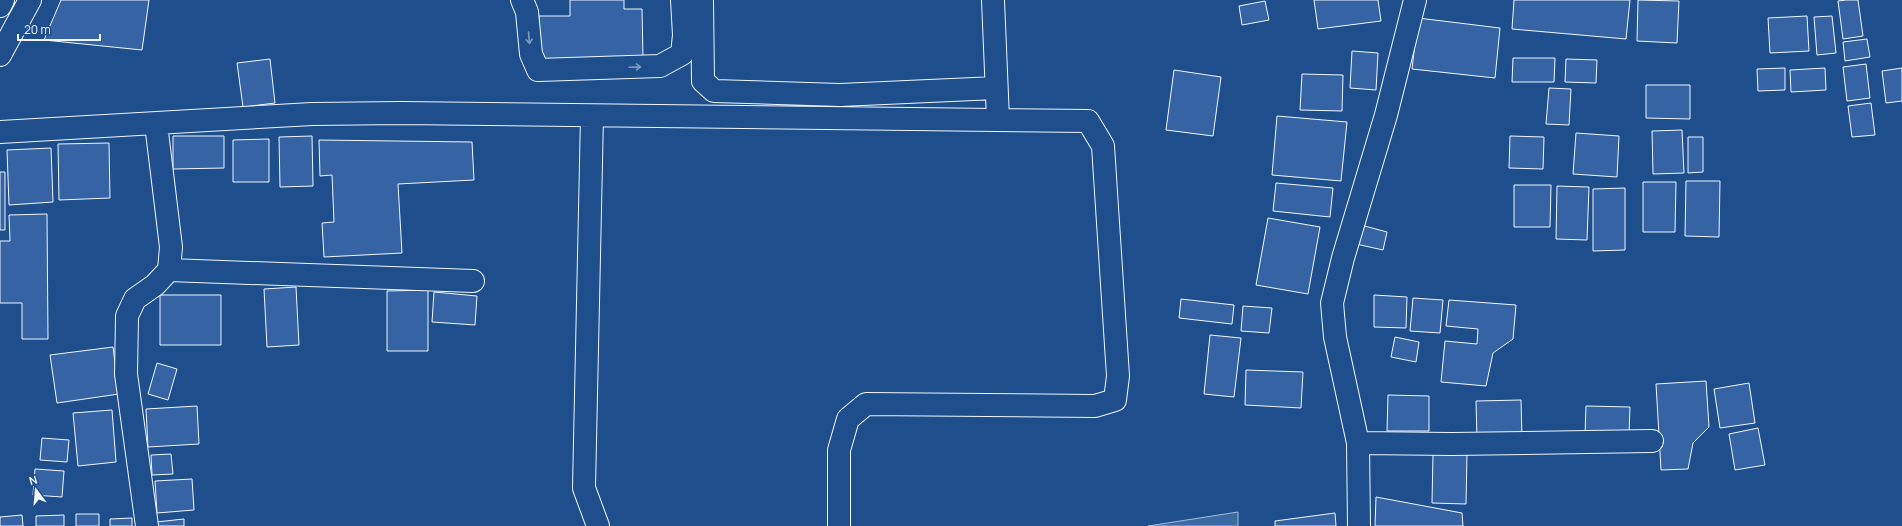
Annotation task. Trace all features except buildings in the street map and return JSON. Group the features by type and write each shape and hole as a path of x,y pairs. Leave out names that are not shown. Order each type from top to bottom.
{"street":[{"path":"0,6 3,0"},
{"path":"0,55 30,0"},
{"path":"522,0 527,12 530,54 538,70 660,66 682,54 684,35 682,0"},
{"path":"702,0 703,81 714,91 840,95 996,88"},
{"path":"993,0 998,119"},
{"path":"1359,526 1358,443 1335,337 1332,302 1343,258 1386,115 1415,0"},
{"path":"0,132 312,114 401,113 1088,121 1103,146 1118,376 1115,400 1095,406 866,404 848,419 838,450 839,526"},
{"path":"592,116 584,488 598,526"},
{"path":"147,526 126,374 127,316 135,299 155,285 169,270 171,247 156,124"},
{"path":"169,270 474,281"},
{"path":"1358,443 1452,444 1652,441"}],"water":[{"path":"1238,512 1238,526 1148,526"}]}
